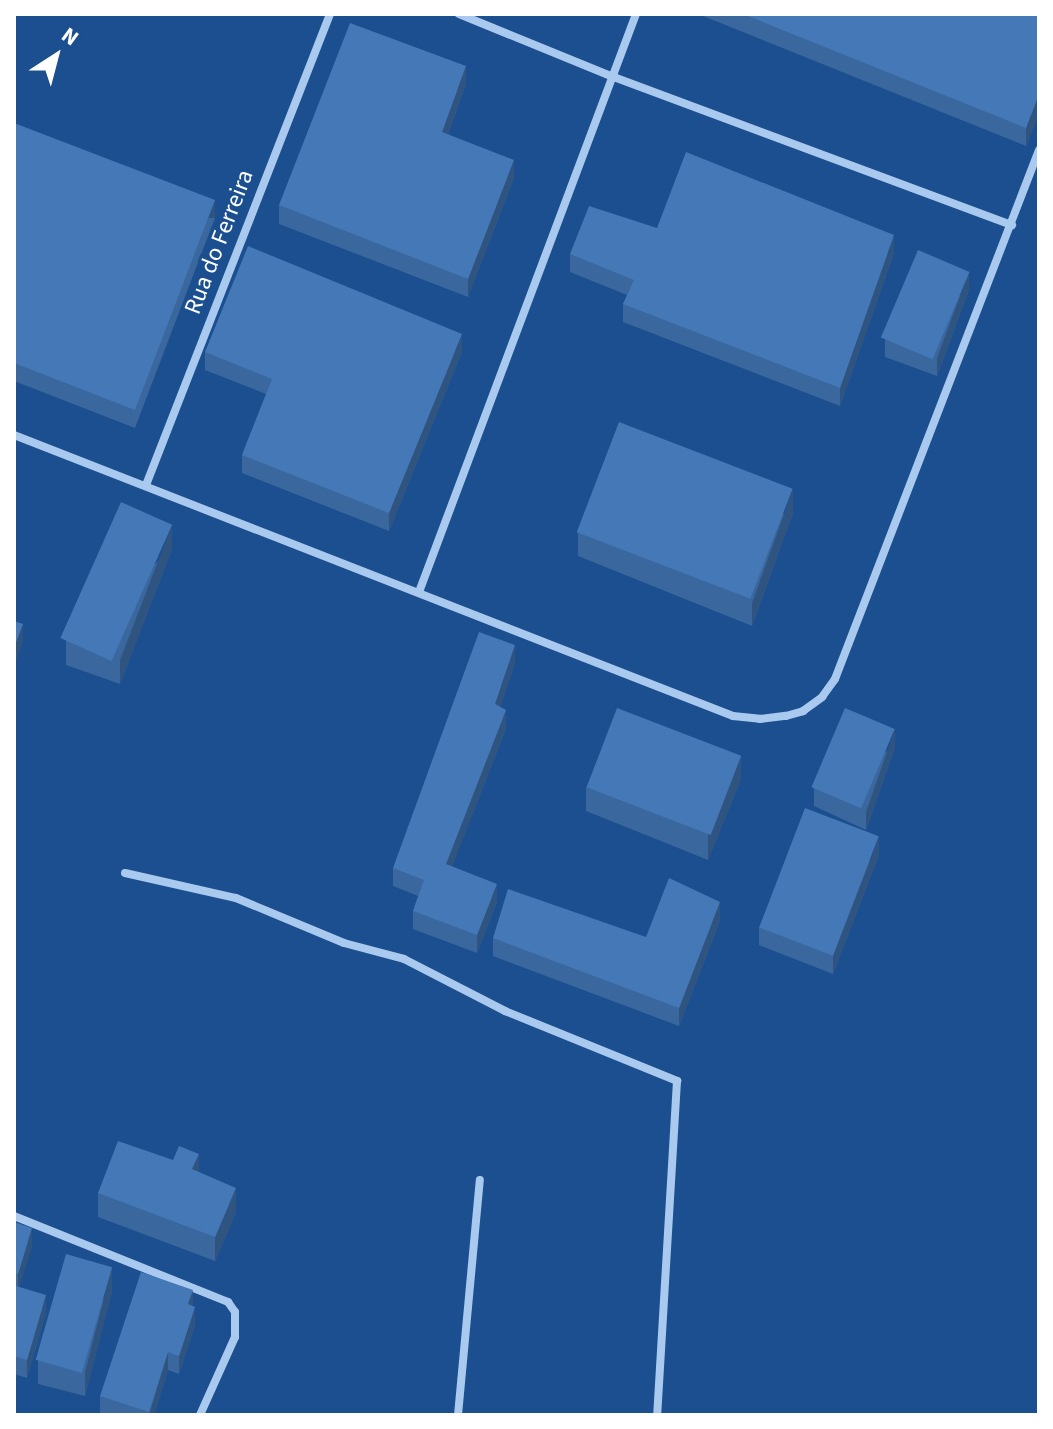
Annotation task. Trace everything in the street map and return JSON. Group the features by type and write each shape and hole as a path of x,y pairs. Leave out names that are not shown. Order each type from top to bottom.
{"street":[{"name":"Rua do Ferreira","path":"146,485 330,14"},
{"path":"459,14 611,76 1012,225"},
{"path":"419,592 636,14"},
{"path":"14,435 733,716 760,719 803,711 822,697 835,679 849,649 1039,150"},
{"path":"125,873 236,898 344,943 404,959 505,1011 677,1081 657,1415"},
{"path":"458,1415 480,1180"},
{"path":"14,1216 228,1302 235,1312 235,1337 200,1415"}],"building":[{"path":"743,14 1039,14 1039,94 1026,128"},
{"path":"350,23 466,66 442,132 514,160 468,279 279,205"},
{"path":"14,123 215,200 135,410 14,363"},
{"path":"686,152 894,235 840,388 623,304 634,280 570,254 589,206 657,228"},
{"path":"248,246 462,334 389,513 242,455 272,379 205,352"},
{"path":"918,250 970,272 932,359 881,337"},
{"path":"619,422 793,489 750,599 577,532"},
{"path":"121,502 172,525 112,661 60,638"},
{"path":"14,621 23,624 14,648"},
{"path":"479,632 515,645 495,704 506,710 446,864 497,884 477,935 413,911 424,880 393,868"},
{"path":"617,708 741,756 711,835 587,787"},
{"path":"845,708 895,729 861,808 811,787"},
{"path":"805,808 879,836 833,956 759,927"},
{"path":"669,878 720,902 679,1008 493,938 508,889 646,937"},
{"path":"118,1141 173,1160 179,1146 199,1154 192,1169 236,1188 215,1237 98,1193"},
{"path":"14,1222 32,1228 18,1274 14,1273"},
{"path":"66,1254 112,1267 82,1373 36,1360"},
{"path":"141,1272 193,1290 188,1304 195,1307 179,1356 168,1352 149,1412 100,1396"},
{"path":"16,1286 46,1295 27,1360 14,1356"}]}
